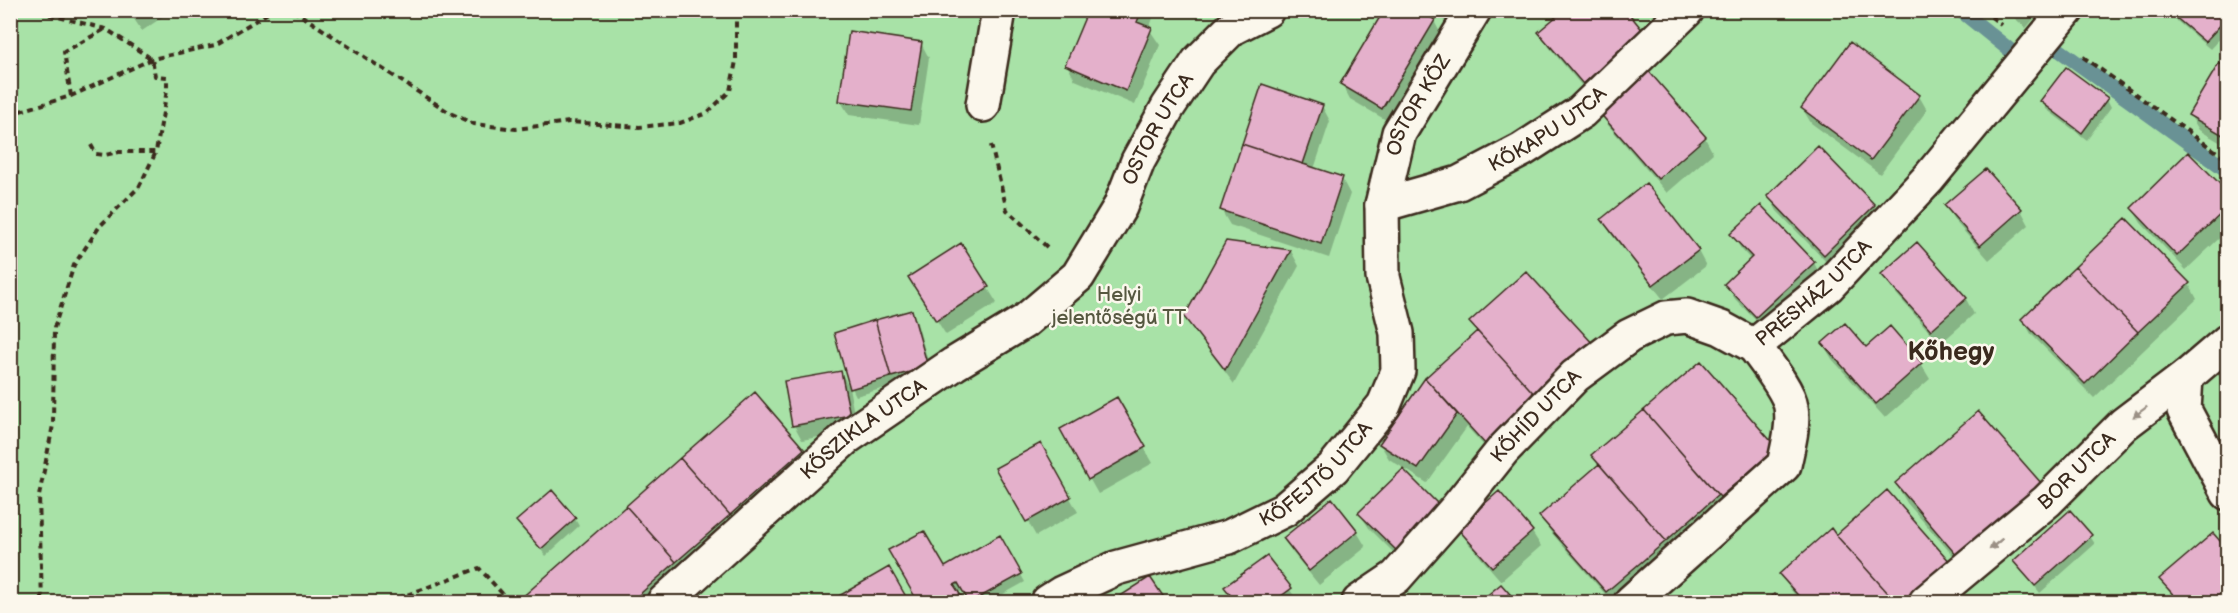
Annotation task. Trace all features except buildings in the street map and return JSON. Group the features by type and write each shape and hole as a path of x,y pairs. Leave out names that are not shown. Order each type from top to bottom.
{"street":[{"path":"983,105 999,10"},
{"name":"OSTOR UTCA","path":"1078,276 1120,207 1138,161 1168,107 1198,62 1232,28 1267,10"},
{"name":"OSTOR KÖZ","path":"1382,205 1399,133 1474,10"},
{"name":"KŐKAPU UTCA","path":"1382,205 1459,183 1522,150 1581,112 1687,10"},
{"name":"PRÉSHÁZ UTCA","path":"1631,603 1784,465 1790,437 1791,406 1775,375 1754,346 1828,286 1928,179 2058,21"},
{"name":"KŐFEJTŐ UTCA","path":"1048,603 1062,593 1116,568 1228,537 1284,510 1333,468 1384,405 1398,371 1397,333 1383,277 1382,205"},
{"name":"KŐSZIKLA UTCA","path":"664,603 847,437 954,364 1025,321 1078,276"},
{"name":"KŐHÍD UTCA","path":"1359,603 1396,577 1456,509 1503,450 1575,376 1629,336 1666,318 1687,316 1722,328 1754,346"},
{"name":"BOR UTCA","path":"1926,603 2047,501 2124,424 2186,377 2228,341"},
{"path":"2186,377 2184,410 2228,493"}],"path":[{"path":"40,10 50,15 106,29 152,59 155,76 167,77 156,152 139,187 100,226 74,265 54,328 53,425 39,496 42,603"},
{"path":"10,114 70,96 152,59 215,45 273,10"},
{"path":"293,10 450,113 474,124 516,129 569,122 639,127 680,123 707,113 730,91 736,61 736,10"},
{"path":"2058,21 2228,160"},
{"path":"70,96 64,52 106,29"},
{"path":"983,105 1007,210 1078,276"},
{"path":"91,146 96,154 105,155 118,152 156,152"},
{"path":"388,603 479,568 510,603"}],"green space":[{"name":"Helyi jelentőségű TT","path":"10,11 2227,11 2227,602 11,602"}],"waterway":[{"path":"1960,10 2011,51"},
{"path":"2055,47 2228,171"}],"district":[{"name":"Kőhegy","path":"1951,352"}]}
